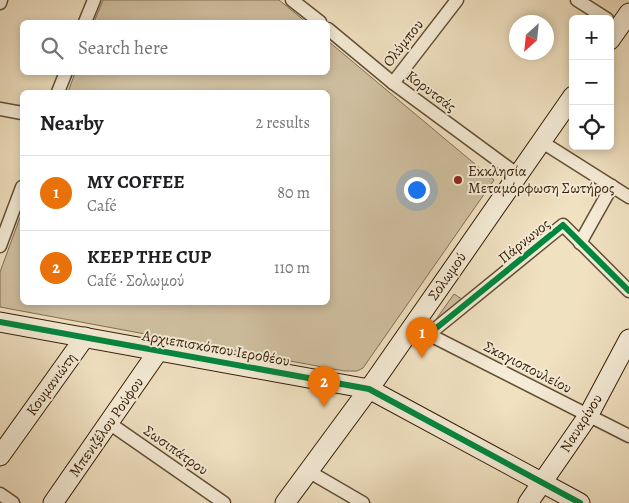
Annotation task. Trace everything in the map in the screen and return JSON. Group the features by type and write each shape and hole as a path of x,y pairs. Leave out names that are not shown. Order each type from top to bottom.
{"street":[{"path":"86,20 94,0"},
{"path":"292,0 317,20"},
{"name":"Ολύμπου","path":"394,83 458,0"},
{"path":"577,0 618,25"},
{"name":"Κορυτσάς","path":"330,31 394,83 518,176"},
{"path":"59,90 65,75"},
{"name":"Σολωμού","path":"285,503 369,388 420,330 518,176 569,102"},
{"path":"0,109 20,113"},
{"path":"542,142 629,197"},
{"path":"580,243 612,186"},
{"path":"0,246 20,192"},
{"name":"Πάρνωνος","path":"420,330 563,226 629,291"},
{"name":"Αρχιεπισκόπου Ιεροθέου","path":"0,322 369,388 580,503"},
{"name":"Σκαγιοπουλείου","path":"420,330 629,436"},
{"name":"Κουμανιώτη","path":"0,456 85,337"},
{"name":"Ναυαρίνου","path":"528,503 588,416 629,339"},
{"name":"Μπενιζέλου Ρούφου","path":"53,503 159,350"},
{"name":"Σωσιπάτρου","path":"108,423 224,503"},
{"path":"308,471 363,503"},
{"path":"0,494 13,503"}],"shaded area":[{"path":"103,0 279,0 304,20 95,20"},
{"path":"330,43 494,180 363,368 357,371 344,371 0,307 0,272 20,217 20,305 330,305 330,90 69,90 74,75 330,75"},
{"path":"454,294 465,301 437,320 437,318"}],"cycle path":[{"path":"429,334 563,225 629,291"},
{"path":"0,322 369,389 580,503"}],"place":[{"name":"Εκκλησία Μεταμόρφωση Σωτήρος","path":"458,180"},
{"name":"MY COFFEE","path":"422,358"},
{"name":"KEEP THE CUP","path":"324,407"}]}
